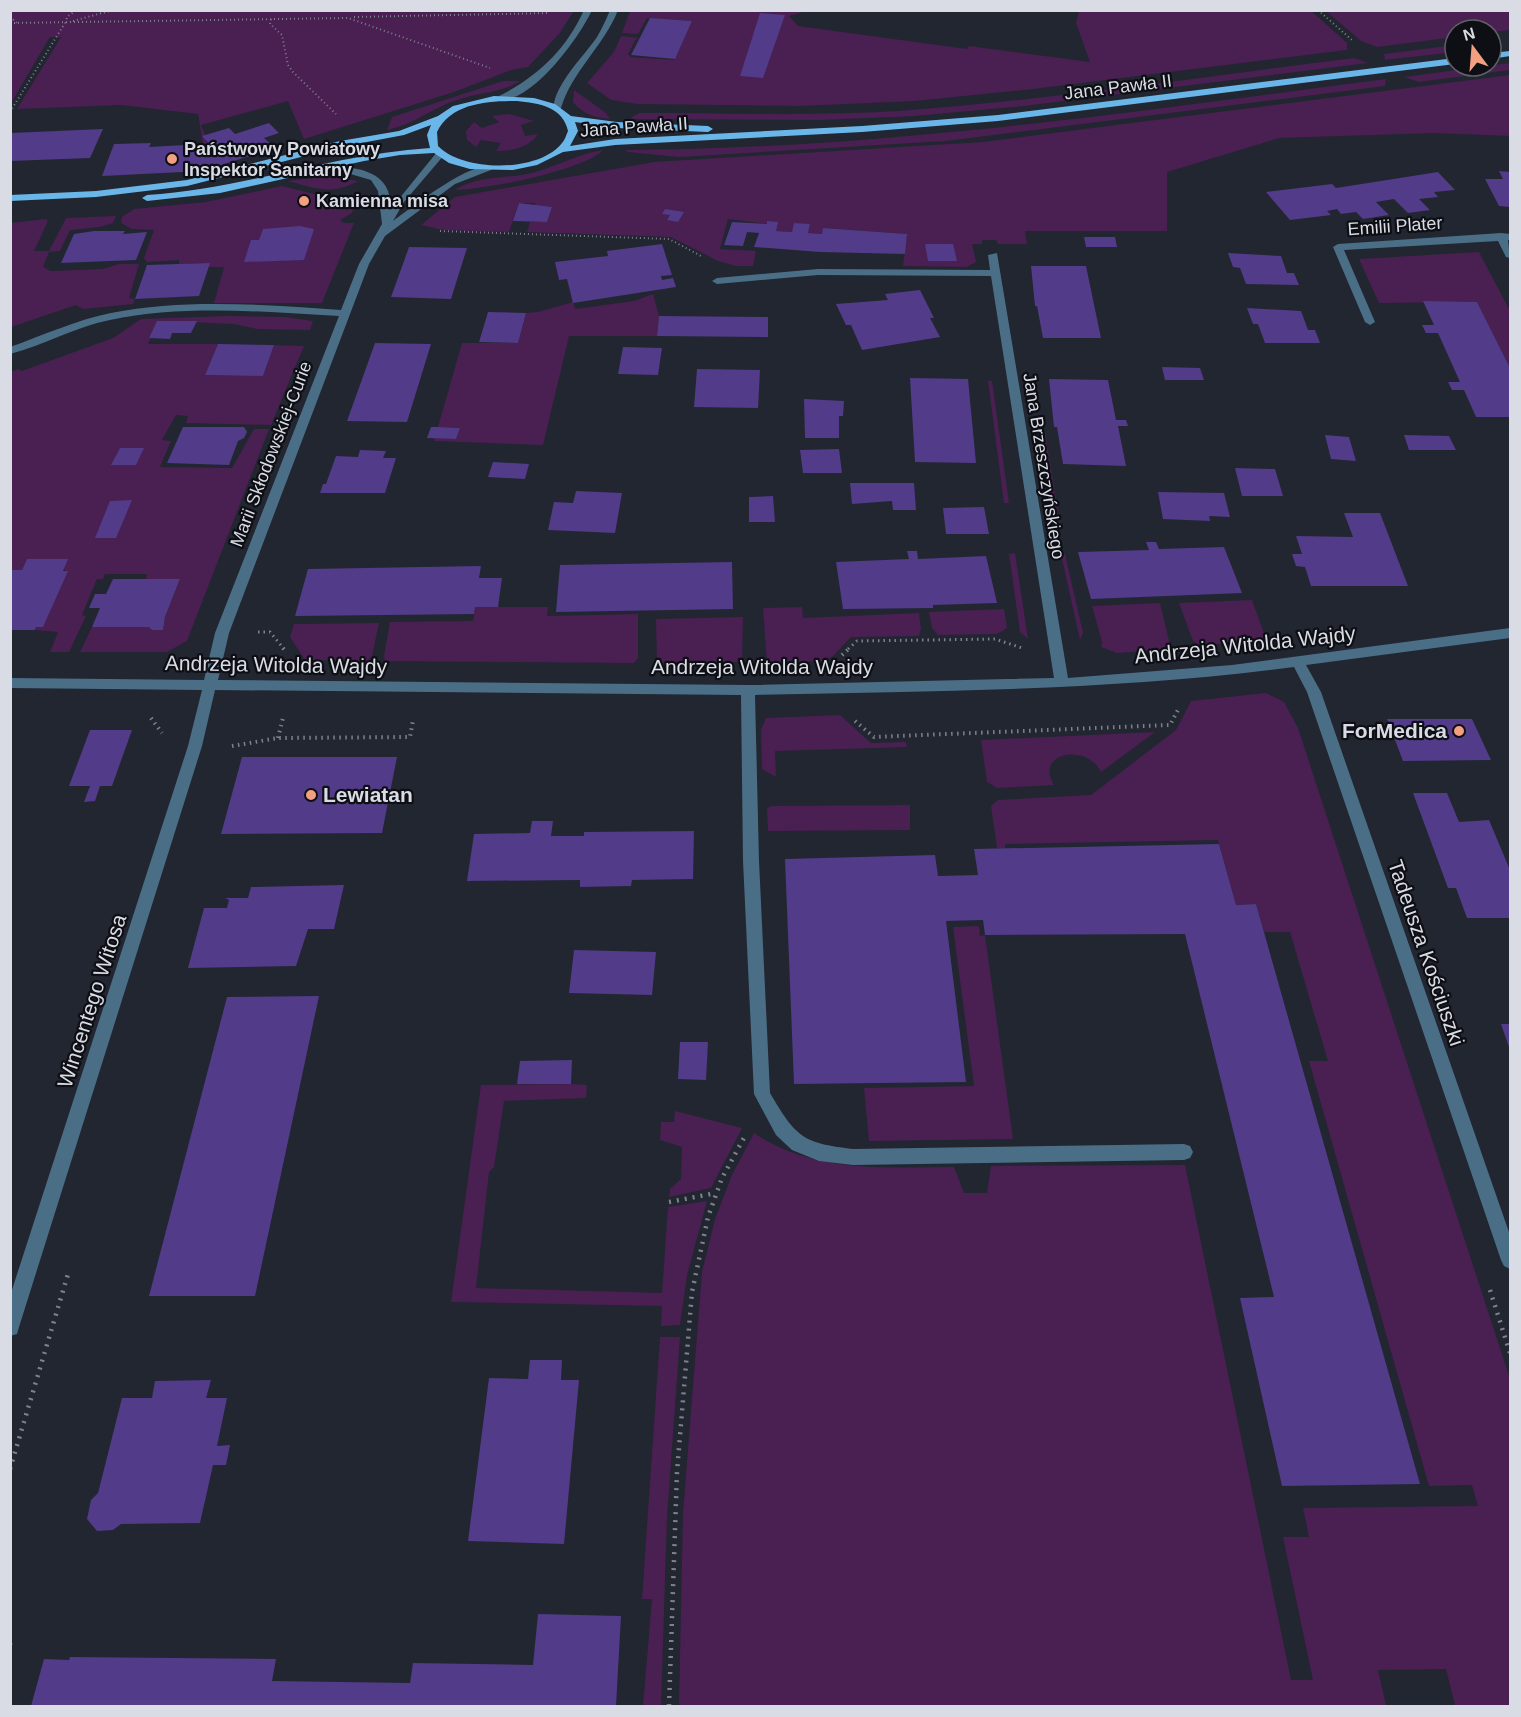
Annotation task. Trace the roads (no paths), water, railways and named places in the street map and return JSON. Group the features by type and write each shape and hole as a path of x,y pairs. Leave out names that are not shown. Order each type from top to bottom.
{"main road":[{"name":"Jana Pawła II","path":"438,152 461,164 491,168 530,164 560,150 615,142 998,118 1443,62"},
{"path":"10,198 96,194 214,178 340,144 401,133 442,118 468,105 502,98 532,100 557,108 569,118 573,134 560,150"},
{"path":"438,152 432,143 432,133 442,118"},
{"name":"Jana Pawła II","path":"569,118 617,125 783,132"},
{"path":"96,194 135,198 183,195 238,186 387,154 438,152"}],"street":[{"path":"502,98 536,78 568,45 588,10"},
{"path":"557,108 561,93 605,35 614,10"},
{"name":"Marii Skłodowskiej-Curie","path":"208,686 222,633 364,264 386,222 406,192 438,152"},
{"path":"314,168 348,170 374,178 382,190 386,222"},
{"name":"Marii Skłodowskiej-Curie","path":"377,239 452,182 491,168"},
{"name":"Emilii Plater","path":"1370,322 1338,247 1506,236 1510,255"},
{"name":"Jana Brzeszczyńskiego","path":"993,255 1062,683"},
{"path":"717,281 818,272 995,273"},
{"path":"10,351 78,326 122,314 175,310 345,313"},
{"name":"Andrzeja Witolda Wajdy","path":"10,683 748,690 1062,683 1298,662 1510,633"},
{"name":"Tadeusza Kościuszki","path":"1298,662 1314,692 1510,1260"},
{"name":"Wincentego Witosa","path":"10,1327 195,746 208,686"},
{"path":"748,690 751,861 762,1094 782,1129 798,1144 819,1153 842,1156 1184,1152"}],"place":[{"name":"Państwowy Powiatowy Inspektor Sanitarny","path":"172,159"},
{"name":"Kamienna misa","path":"304,201"},
{"name":"ForMedica","path":"1459,731"},
{"name":"Lewiatan","path":"311,795"}]}
